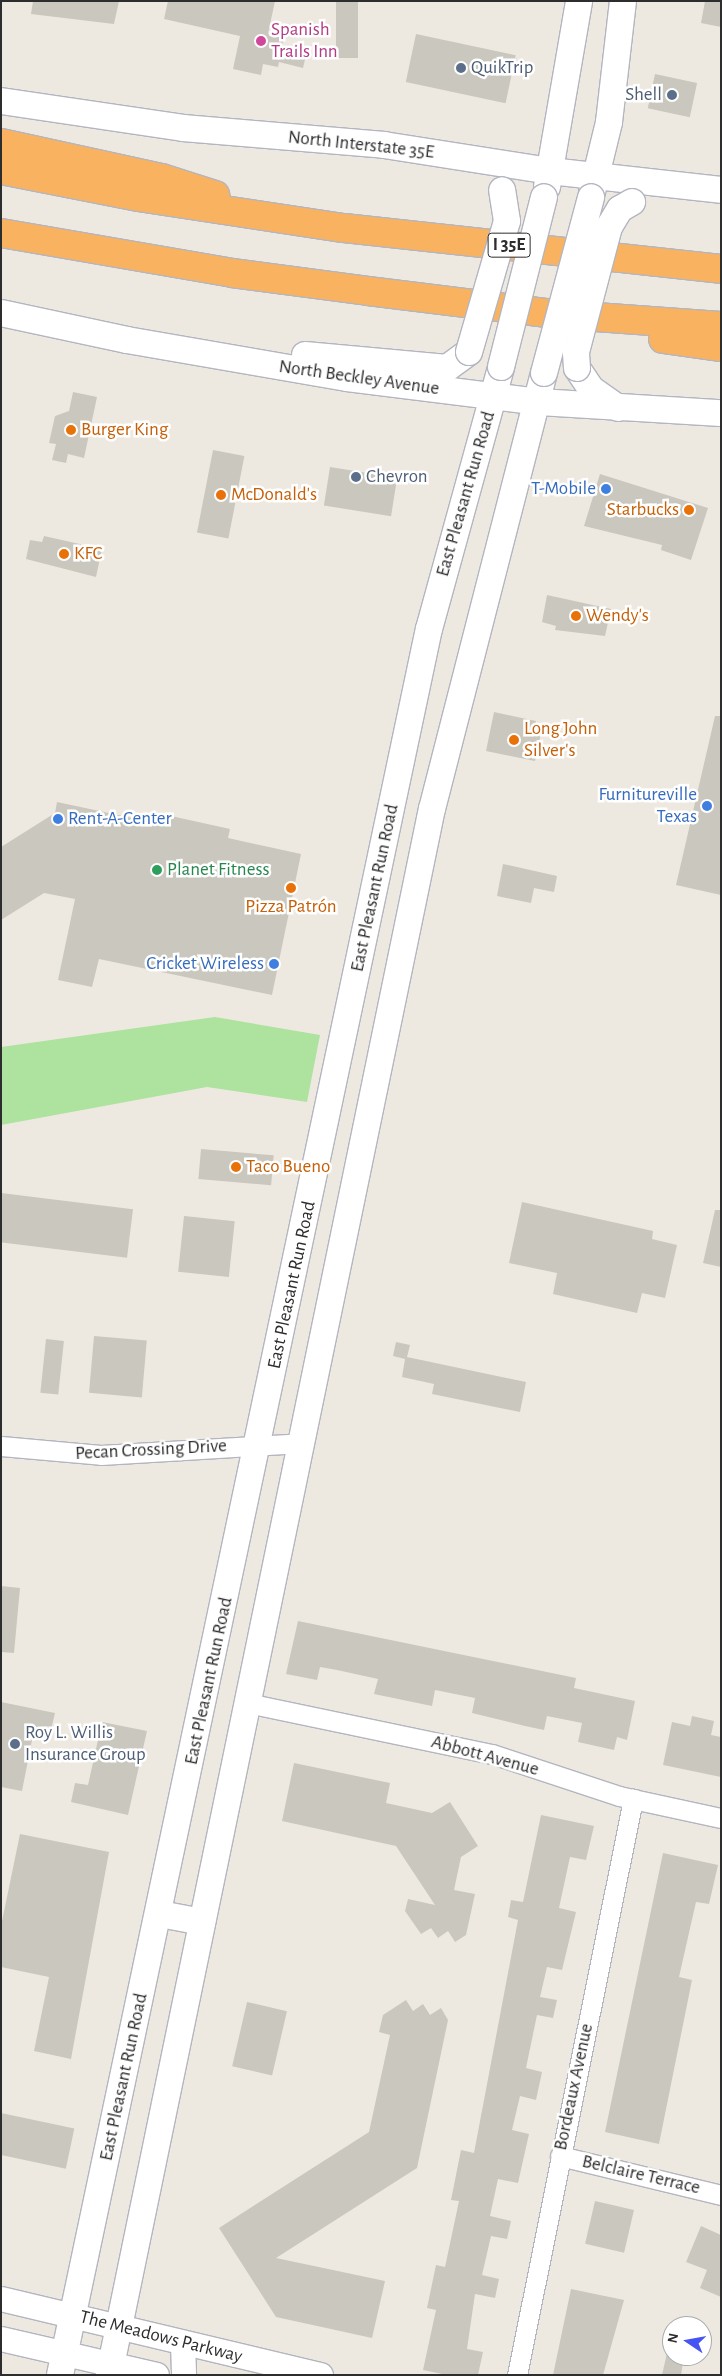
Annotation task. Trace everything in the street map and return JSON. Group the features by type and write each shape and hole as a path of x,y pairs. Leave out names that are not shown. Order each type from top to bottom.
{"highway":[{"path":"1,143 162,178 298,221"},
{"name":"I 35E","path":"1,170 138,197 298,221 721,269"},
{"path":"1,233 223,272 368,291 554,314 721,326"},
{"path":"368,291 439,318 721,347"}],"main road":[{"name":"East Pleasant Run Road","path":"63,2364 160,1914 429,629 494,396 544,197 580,1"},
{"path":"110,2370 425,844 539,402 544,373 594,187 618,58 623,1"},
{"name":"North Interstate 35E","path":"1,101 183,128 415,150 550,171 594,187 721,190"},
{"path":"240,361 275,352 447,368 469,352 507,222 502,190 481,172 415,150"},
{"path":"618,408 587,385 577,368 576,352 609,227 620,210 632,202 647,199 721,206"},
{"name":"North Beckley Avenue","path":"1,312 240,361 539,402 721,413"},
{"path":"386,836 425,844"},
{"path":"347,1022 387,1029"},
{"path":"323,1137 363,1144"},
{"path":"206,1695 247,1703"},
{"path":"160,1914 202,1922"}],"street":[{"name":"Pecan Crossing Drive","path":"1,1446 101,1456 259,1444 301,1443"},
{"name":"Abbott Avenue","path":"247,1703 492,1754 633,1799 721,1818"},
{"name":"Bordeaux Avenue","path":"517,2375 633,1799"},
{"name":"Belclaire Terrace","path":"560,2156 721,2195"},
{"name":"The Meadows Parkway","path":"1,2299 74,2316 118,2330 320,2375"},
{"name":"The Meadows Parkway","path":"1,2339 63,2364 157,2375"},
{"path":"184,2344 184,2375"}],"green space":[{"path":"215,1017 320,1035 307,1102 207,1087 1,1125 1,1047"}],"building":[{"path":"33,1 119,1 114,24 31,14"},
{"path":"168,1 275,1 268,34 284,38 282,45 307,51 303,68 279,62 278,67 263,64 261,75 233,69 240,36 164,19"},
{"path":"336,1 358,1 358,58 336,58"},
{"path":"705,1 721,1 721,27 701,23"},
{"name":"QuikTrip","path":"416,34 516,55 506,103 406,82"},
{"name":"Shell","path":"655,74 697,83 690,117 648,108"},
{"name":"Burger King","path":"73,392 97,397 84,458 68,454 66,463 52,460 56,444 49,443 55,416 69,411"},
{"path":"213,450 244,456 228,539 197,532"},
{"path":"330,467 397,478 391,516 324,506"},
{"path":"600,474 708,508 691,560 661,550 662,545 584,526"},
{"name":"KFC","path":"44,536 102,549 96,577 26,559 30,540 42,542"},
{"name":"Wendy's","path":"547,595 611,609 605,636 555,630 556,626 542,622"},
{"name":"Long John Silver's","path":"494,712 536,721 535,727 542,728 535,761 486,751"},
{"name":"Furnitureville Texas","path":"715,716 721,716 721,895 676,885"},
{"path":"57,802 151,822 153,812 230,829 228,838 301,854 272,995 99,959 92,987 58,980 75,899 44,893 1,920 1,847 55,813"},
{"path":"503,864 557,876 554,892 534,888 531,903 497,896"},
{"name":"Taco Bueno","path":"201,1149 274,1155 271,1185 198,1179"},
{"path":"1,1193 133,1209 127,1258 1,1242"},
{"path":"522,1202 653,1231 652,1239 677,1245 665,1298 642,1293 637,1313 553,1294 557,1273 509,1263"},
{"path":"715,1210 721,1210 721,1267 703,1263"},
{"path":"184,1216 235,1221 229,1277 178,1272"},
{"path":"94,1336 147,1341 142,1397 89,1393"},
{"path":"46,1339 64,1341 58,1395 40,1393"},
{"path":"396,1342 410,1345 407,1357 526,1382 520,1412 432,1394 434,1384 402,1377 405,1359 393,1356"},
{"path":"1,1586 20,1588 14,1653 1,1652"},
{"path":"298,1621 576,1678 574,1688 635,1701 627,1740 617,1737 614,1750 578,1742 582,1723 547,1716 544,1730 525,1726 472,1713 475,1698 435,1690 432,1706 374,1694 378,1679 337,1670 320,1667 317,1680 286,1674"},
{"path":"1,1702 55,1713 50,1734 34,1730 22,1791 1,1787"},
{"path":"692,1716 714,1721 711,1735 721,1737 721,1777 663,1765 672,1722 690,1726"},
{"path":"102,1722 147,1731 128,1815 71,1802 75,1783 88,1785"},
{"path":"294,1763 390,1783 386,1803 432,1813 450,1802 478,1846 461,1857 454,1890 475,1894 466,1935 455,1942 448,1931 438,1938 431,1928 421,1934 405,1911 408,1899 435,1905 396,1846 282,1821"},
{"path":"541,1815 594,1826 586,1860 570,1857 559,1908 576,1912 562,1970 547,1967 540,1997 557,2000 553,2018 537,2015 526,2068 542,2072 536,2100 520,2096 512,2130 529,2134 518,2183 498,2179 490,2216 511,2221 507,2239 491,2236 482,2275 499,2279 495,2298 475,2294 467,2349 483,2352 478,2375 447,2375 423,2370 436,2310 427,2308 436,2265 445,2267 459,2201 451,2200 461,2150 474,2153 518,1920 508,1917 511,1900 523,1902"},
{"path":"20,1834 109,1852 71,2059 34,2051 49,1977 1,1967 1,1926"},
{"path":"663,1853 718,1865 709,1904 696,1902 679,1977 692,1980 659,2144 605,2132"},
{"path":"406,2000 413,2011 423,2004 430,2015 441,2008 448,2020 417,2168 276,2258 385,2281 372,2338 276,2317 219,2228 369,2132 390,2035 379,2032 383,2015"},
{"path":"247,2002 287,2011 272,2076 232,2066"},
{"path":"1,2113 74,2129 66,2169 1,2155"},
{"path":"595,2201 634,2210 624,2253 585,2244"},
{"path":"701,2226 721,2235 721,2297 700,2288 707,2270 686,2262"},
{"path":"571,2289 624,2300 603,2375 553,2375"},
{"path":"664,2366 682,2366 681,2375 662,2375"}],"place":[{"name":"Spanish Trails Inn","path":"261,41"},
{"name":"QuikTrip","path":"461,68"},
{"name":"Shell","path":"672,95"},
{"name":"Burger King","path":"71,430"},
{"name":"Chevron","path":"356,477"},
{"name":"T-Mobile","path":"606,489"},
{"name":"McDonald's","path":"221,495"},
{"name":"Starbucks","path":"689,510"},
{"name":"KFC","path":"64,554"},
{"name":"Wendy's","path":"576,616"},
{"name":"Long John Silver's","path":"514,740"},
{"name":"Furnitureville Texas","path":"707,806"},
{"name":"Rent-A-Center","path":"58,819"},
{"name":"Planet Fitness","path":"157,870"},
{"name":"Pizza Patrón","path":"291,888"},
{"name":"Cricket Wireless","path":"274,964"},
{"name":"Taco Bueno","path":"236,1167"},
{"name":"Roy L. Willis Insurance Group","path":"15,1744"}]}
